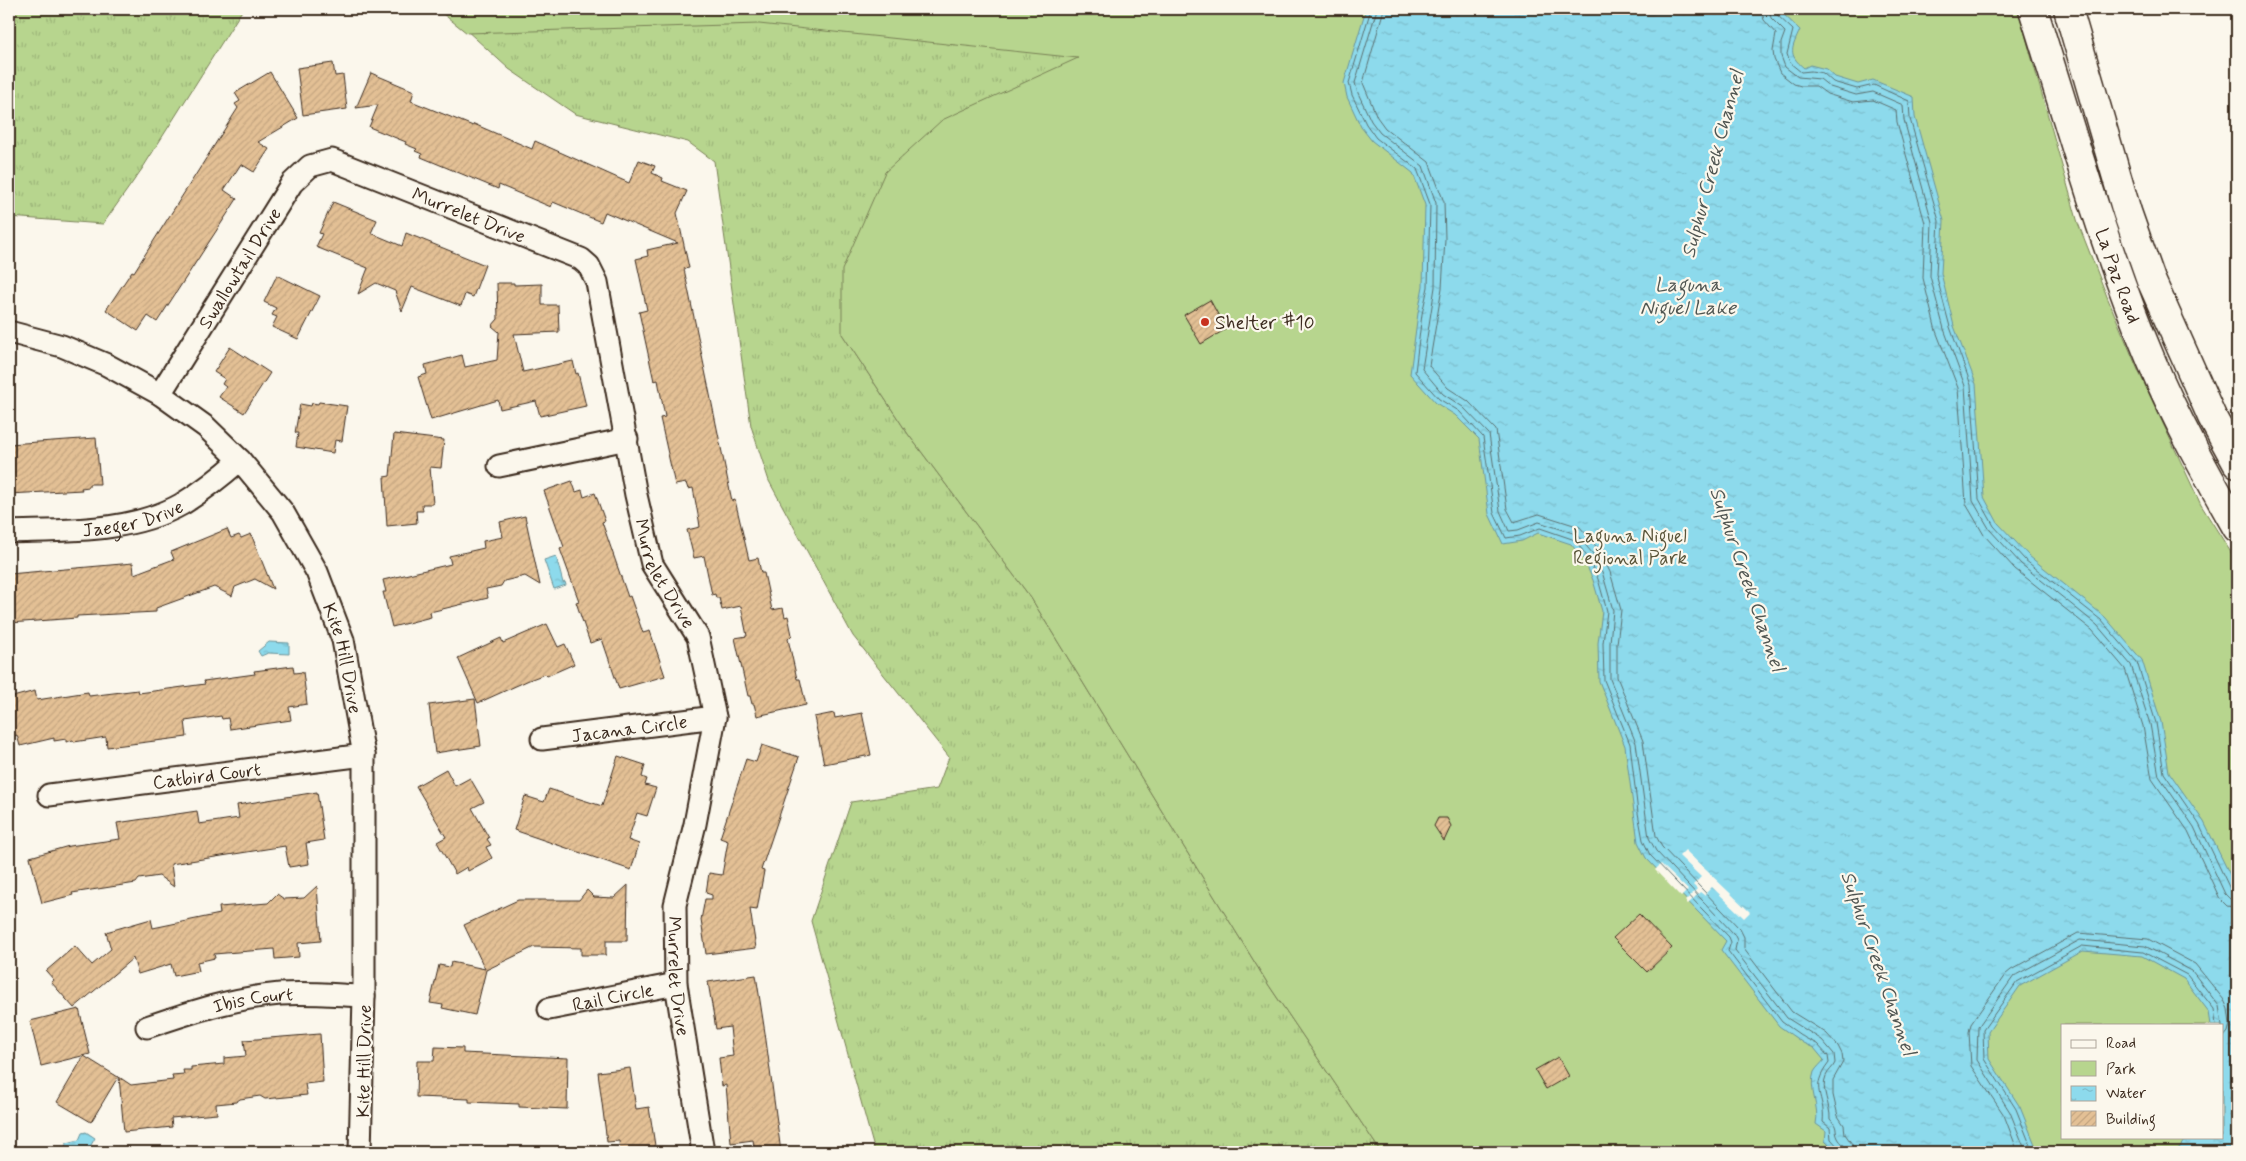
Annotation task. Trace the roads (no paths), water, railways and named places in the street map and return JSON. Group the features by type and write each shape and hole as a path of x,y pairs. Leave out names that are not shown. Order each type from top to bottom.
{"main road":[{"name":"La Paz Road","path":"2033,9 2104,236 2151,362 2178,420 2237,528"},
{"path":"2052,9 2073,91 2065,111"},
{"name":"La Paz Road","path":"2068,9 2126,212 2151,280 2212,417 2237,463"}],"street":[{"name":"Swallowtail Drive","path":"160,394 292,182 310,166 332,160"},
{"name":"Murrelet Drive","path":"332,160 581,260 589,266 598,282 636,495 652,564 698,636 715,717 695,824 675,905 676,984 703,1152"},
{"name":"Kite Hill Drive","path":"9,332 62,346 108,366 160,394 206,427 240,460 283,512 316,572 344,640 364,755 364,996 360,1152"},
{"path":"499,466 627,439"},
{"name":"Jaeger Drive","path":"9,532 107,527 144,520 180,504 213,483 240,460"},
{"name":"Jacana Circle","path":"542,739 715,717"},
{"name":"Catbird Court","path":"49,795 364,755"},
{"name":"Rail Circle","path":"549,1010 676,984"},
{"name":"Ibis Court","path":"146,1027 204,1007 246,998 282,994 364,996"}],"water":[{"name":"Laguna Niguel Lake","path":"1366,9 1778,9 1800,30 1793,46 1793,55 1804,68 1810,65 1826,69 1835,77 1858,84 1873,80 1914,97 1915,117 1944,221 1941,273 1954,326 1976,384 1984,497 1998,523 2029,556 2105,617 2142,660 2161,722 2169,772 2204,822 2232,879 2237,897 2237,1152 2176,1152 2186,1138 2224,1138 2224,1024 2211,1024 2209,1012 2184,979 2142,956 2083,951 2020,986 1988,1032 1989,1059 2020,1107 2038,1152 1836,1152 1825,1141 1826,1131 1816,1124 1817,1111 1812,1085 1814,1072 1824,1060 1814,1048 1803,1043 1779,1026 1721,950 1726,941 1646,858 1638,842 1625,746 1599,681 1598,643 1602,611 1593,580 1584,560 1571,544 1538,533 1522,541 1503,544 1489,514 1479,439 1455,415 1436,403 1410,374 1423,286 1425,205 1413,173 1372,141 1361,127 1347,97 1344,83"},
{"path":"556,556 563,583 565,582 566,585 554,589 544,560"},
{"path":"269,642 289,643 289,654 268,653 261,656 258,651"},
{"path":"86,1132 95,1138 87,1152 69,1152 64,1148 67,1143 79,1140 82,1133"}],"place":[{"name":"Shelter #10","path":"1205,322"}],"water label":[{"name":"Sulphur Creek Channel","path":"1712,164"},
{"name":"Sulphur Creek Channel","path":"1748,579"},
{"name":"Sulphur Creek Channel","path":"1879,963"}],"park label":[{"name":"Laguna Niguel Regional Park","path":"1630,546"}]}
